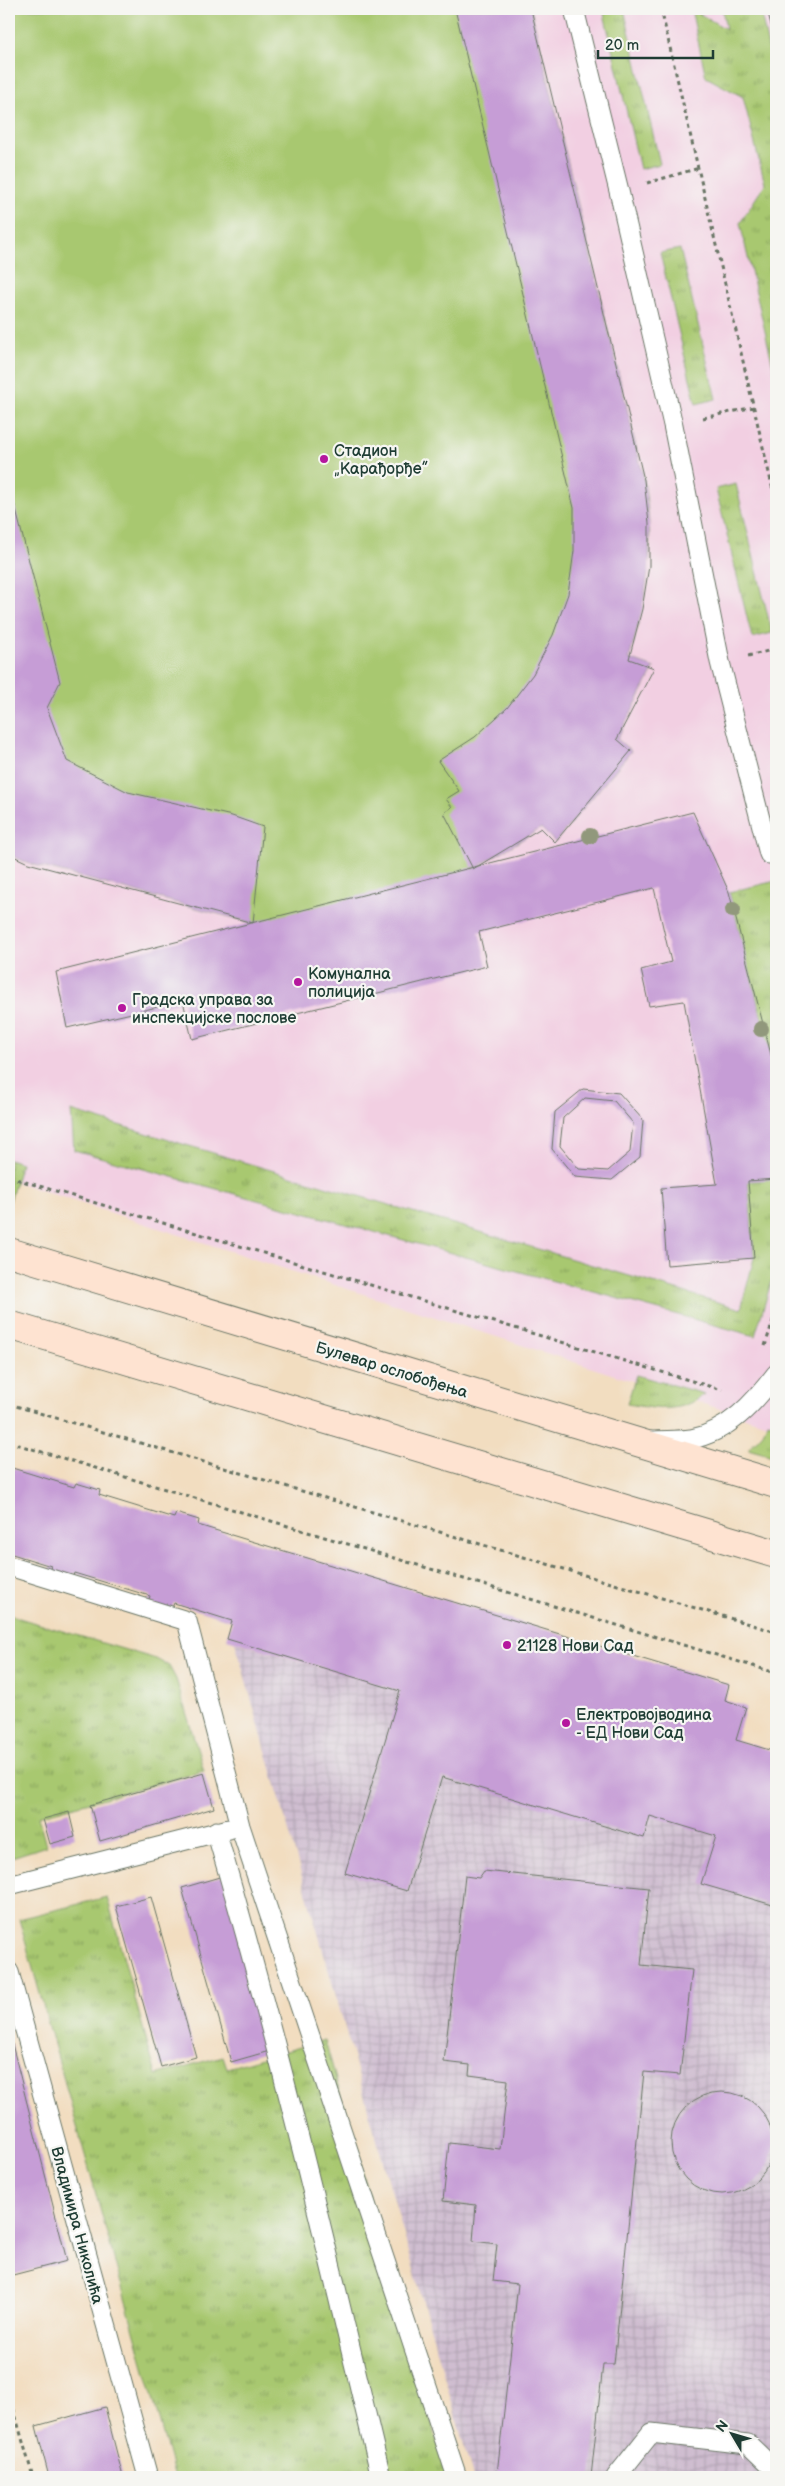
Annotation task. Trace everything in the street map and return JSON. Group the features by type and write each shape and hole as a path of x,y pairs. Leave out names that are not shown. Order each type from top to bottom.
{"main road":[{"name":"Булевар ослобођења","path":"9,1252 633,1443 776,1484"},
{"path":"9,1325 776,1554"}],"lane":[{"path":"574,9 620,190 673,425 720,662 769,854 776,852"},
{"path":"633,1443 692,1438 725,1426 756,1400 776,1374"},
{"path":"9,1566 187,1621 240,1826 457,2477"},
{"path":"9,1885 240,1826"},
{"path":"216,1831 272,2028 326,2243 381,2477"},
{"name":"Владимира Николића","path":"9,1972 148,2477"},
{"path":"616,2477 651,2433 748,2444 776,2471"}],"path":[{"path":"661,9 776,503"},
{"path":"620,190 699,168"},
{"path":"673,425 754,407"},
{"path":"9,1177 756,1400"},
{"path":"763,1353 776,1311"},
{"path":"9,1404 776,1632"},
{"path":"9,1442 776,1673"},
{"path":"9,2393 33,2477"}],"shaded area":[{"path":"9,9 776,9 776,1427 9,1180"},
{"path":"235,1642 400,1691 346,1873 407,1891 442,1777 644,1837 650,1816 716,1836 701,1884 776,1906 776,2477 473,2477"}],"green space":[{"name":"Стадион „Карађорђе”","path":"9,9 531,9 644,480 650,546 643,603 629,659 654,668 617,739 631,751 555,842 541,828 473,869 253,923 28,863 9,854"},
{"path":"603,9 624,9 660,164 640,169"},
{"path":"691,9 726,29 722,9 760,9 776,85 776,379 740,223 765,184 743,97 706,77"},
{"path":"680,249 716,399 696,404 660,253"},
{"path":"736,484 772,633 752,638 716,489"},
{"path":"776,881 776,1074 729,892"},
{"path":"71,1111 741,1309 754,1258 748,1181 776,1179 776,1266 755,1336 74,1150"},
{"path":"9,1159 21,1163 9,1205"},
{"path":"636,1375 705,1394 686,1405 677,1407 658,1408 627,1404"},
{"path":"768,1422 776,1424 776,1457 748,1449 763,1433"},
{"path":"9,1615 156,1659 169,1666 176,1679 204,1771 38,1816 46,1846 9,1858"},
{"path":"107,1897 156,2075 223,2056 227,2068 325,2040 447,2477 175,2477 19,1919"}],"building":[{"path":"455,9 531,9 644,480 649,523 649,566 642,609 629,659 654,668 617,739 631,751 555,842 541,828 473,869 444,813 452,807 446,799 459,791 438,761 475,737 507,708 533,674 553,635 568,594 574,551 574,508"},
{"path":"767,9 776,9 776,45"},
{"path":"9,483 60,682 47,708 67,761 128,792 232,816 263,827 253,923 28,863 9,854"},
{"path":"693,812 729,892 776,1074 776,1179 748,1181 754,1258 667,1265 661,1188 717,1184 684,1001 649,1006 641,970 671,962 654,888 479,932 487,966 192,1039 183,1001 67,1028 56,972"},
{"path":"583,1089 619,1093 643,1120 640,1157 612,1180 575,1177 552,1149 555,1112","holes":["585,1098 614,1101 633,1123 630,1152 608,1171 579,1169 560,1146 563,1118"]},
{"name":"Електровојводина - ЕД Нови Сад","path":"9,1467 74,1487 76,1483 100,1490 99,1495 174,1518 176,1513 199,1520 198,1525 729,1685 725,1700 746,1707 736,1740 776,1752 776,1906 701,1884 716,1836 650,1816 644,1838 442,1777 407,1891 345,1873 400,1691 227,1639 232,1621 174,1603 171,1611 148,1603 150,1596 74,1573 72,1580 48,1573 51,1566 9,1553"},
{"path":"204,1773 214,1808 100,1841 90,1805"},
{"path":"69,1812 75,1837 50,1844 43,1819"},
{"path":"484,1871 649,1888 641,1965 692,1970 680,2075 644,2072 614,2364 603,2364 591,2477 524,2477 497,2474 518,2284 493,2281 497,2244 473,2241 476,2205 443,2201 449,2143 500,2149 508,2080 469,2075 470,2065 444,2062 465,1876 479,1878"},
{"path":"223,1876 273,2050 231,2062 182,1888"},
{"path":"151,1897 196,2057 161,2067 116,1906"},
{"path":"12,2044 67,2261 9,2276 9,2045"},
{"path":"722,2092 742,2095 751,2100 765,2114 770,2123 773,2143 770,2163 765,2172 751,2186 742,2191 722,2194 702,2191 693,2186 679,2172 674,2163 671,2143 674,2123 679,2114 693,2100 702,2095"},
{"path":"105,2407 123,2477 49,2477 36,2426"}],"place":[{"name":"Стадион „Карађорђе”","path":"324,459"},
{"name":"Комунална полиција","path":"298,982"},
{"name":"Градска управа за инспекцијске послове","path":"122,1008"},
{"name":"21128 Нови Сад","path":"507,1645"},
{"name":"Електровојводина - ЕД Нови Сад","path":"566,1723"}]}
